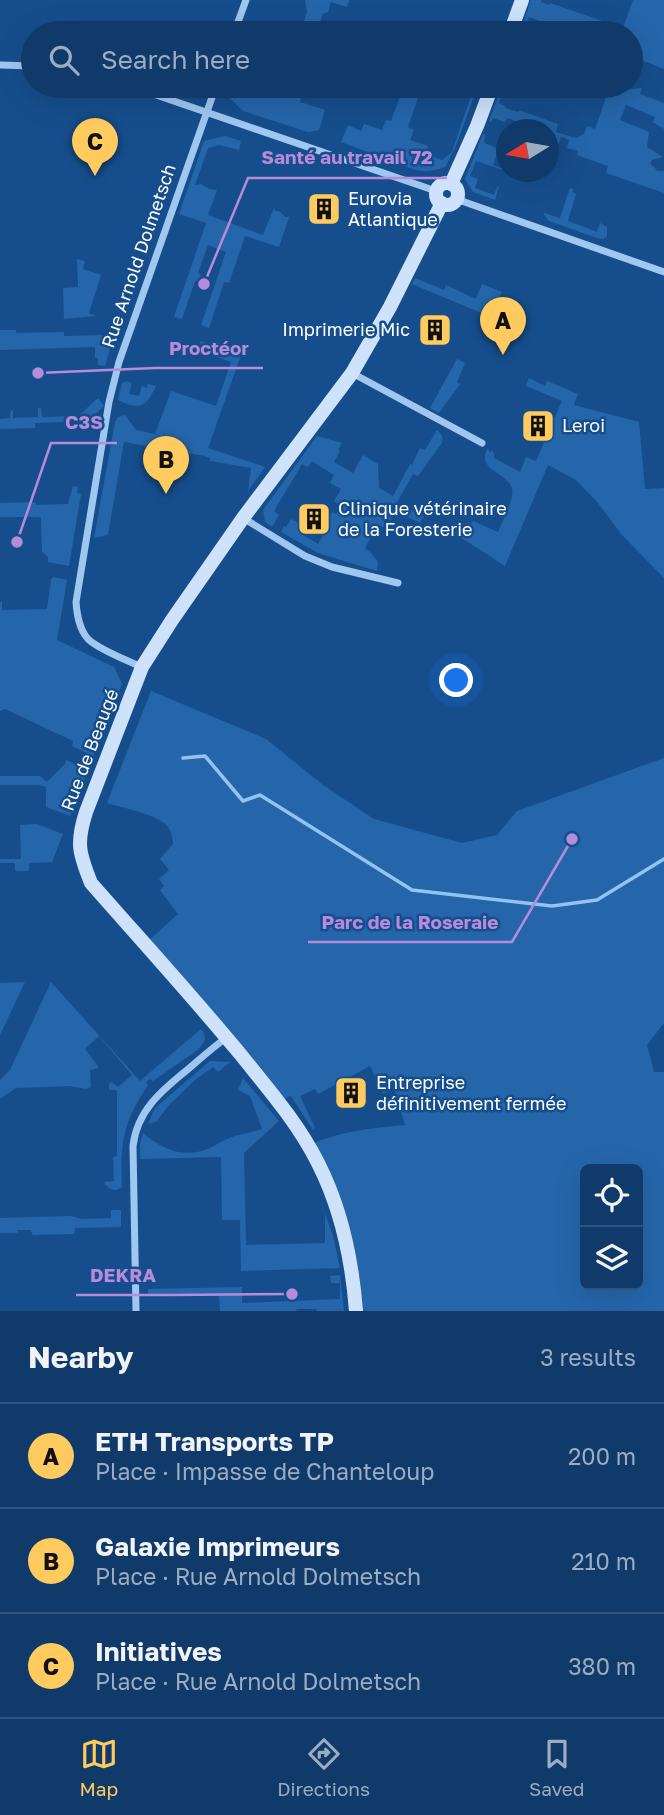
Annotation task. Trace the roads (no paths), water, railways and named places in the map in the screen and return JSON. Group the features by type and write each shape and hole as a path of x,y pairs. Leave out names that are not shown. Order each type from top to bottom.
{"street":[{"path":"238,21 246,0"},
{"path":"514,21 522,0"},
{"path":"0,65 21,66"},
{"path":"164,98 445,198 664,272"},
{"name":"Rue Arnold Dolmetsch","path":"142,667 87,638 77,616 76,602 109,402 119,362 212,98"},
{"path":"445,198 442,184 451,184 488,98"},
{"name":"Rue de Beaugé","path":"356,1311 350,1257 341,1218 304,1137 289,1113 91,883 81,857 80,831 142,667 243,518 352,373 390,307 445,198"},
{"path":"352,373 482,443"},
{"path":"243,518 305,556 332,568 398,583"},
{"path":"136,1311 133,1146 137,1127 155,1097 226,1038"}],"waterway":[{"path":"183,758 205,756 243,801 260,795 412,890 552,906 597,900 664,859"}],"place":[{"name":"Initiatives","path":"95,176"},
{"name":"Eurovia Atlantique","path":"324,209"},
{"name":"Santé au travail 72","path":"204,284"},
{"name":"Imprimerie Mic","path":"435,330"},
{"name":"ETH Transports TP","path":"503,355"},
{"name":"Proctéor","path":"38,373"},
{"name":"Leroi","path":"538,426"},
{"name":"Galaxie Imprimeurs","path":"166,494"},
{"name":"Clinique vétérinaire de la Foresterie","path":"314,519"},
{"name":"C3S","path":"17,542"},
{"name":"Parc de la Roseraie","path":"572,839"},
{"name":"Entreprise définitivement fermée","path":"351,1093"},
{"name":"DEKRA","path":"292,1294"}]}
